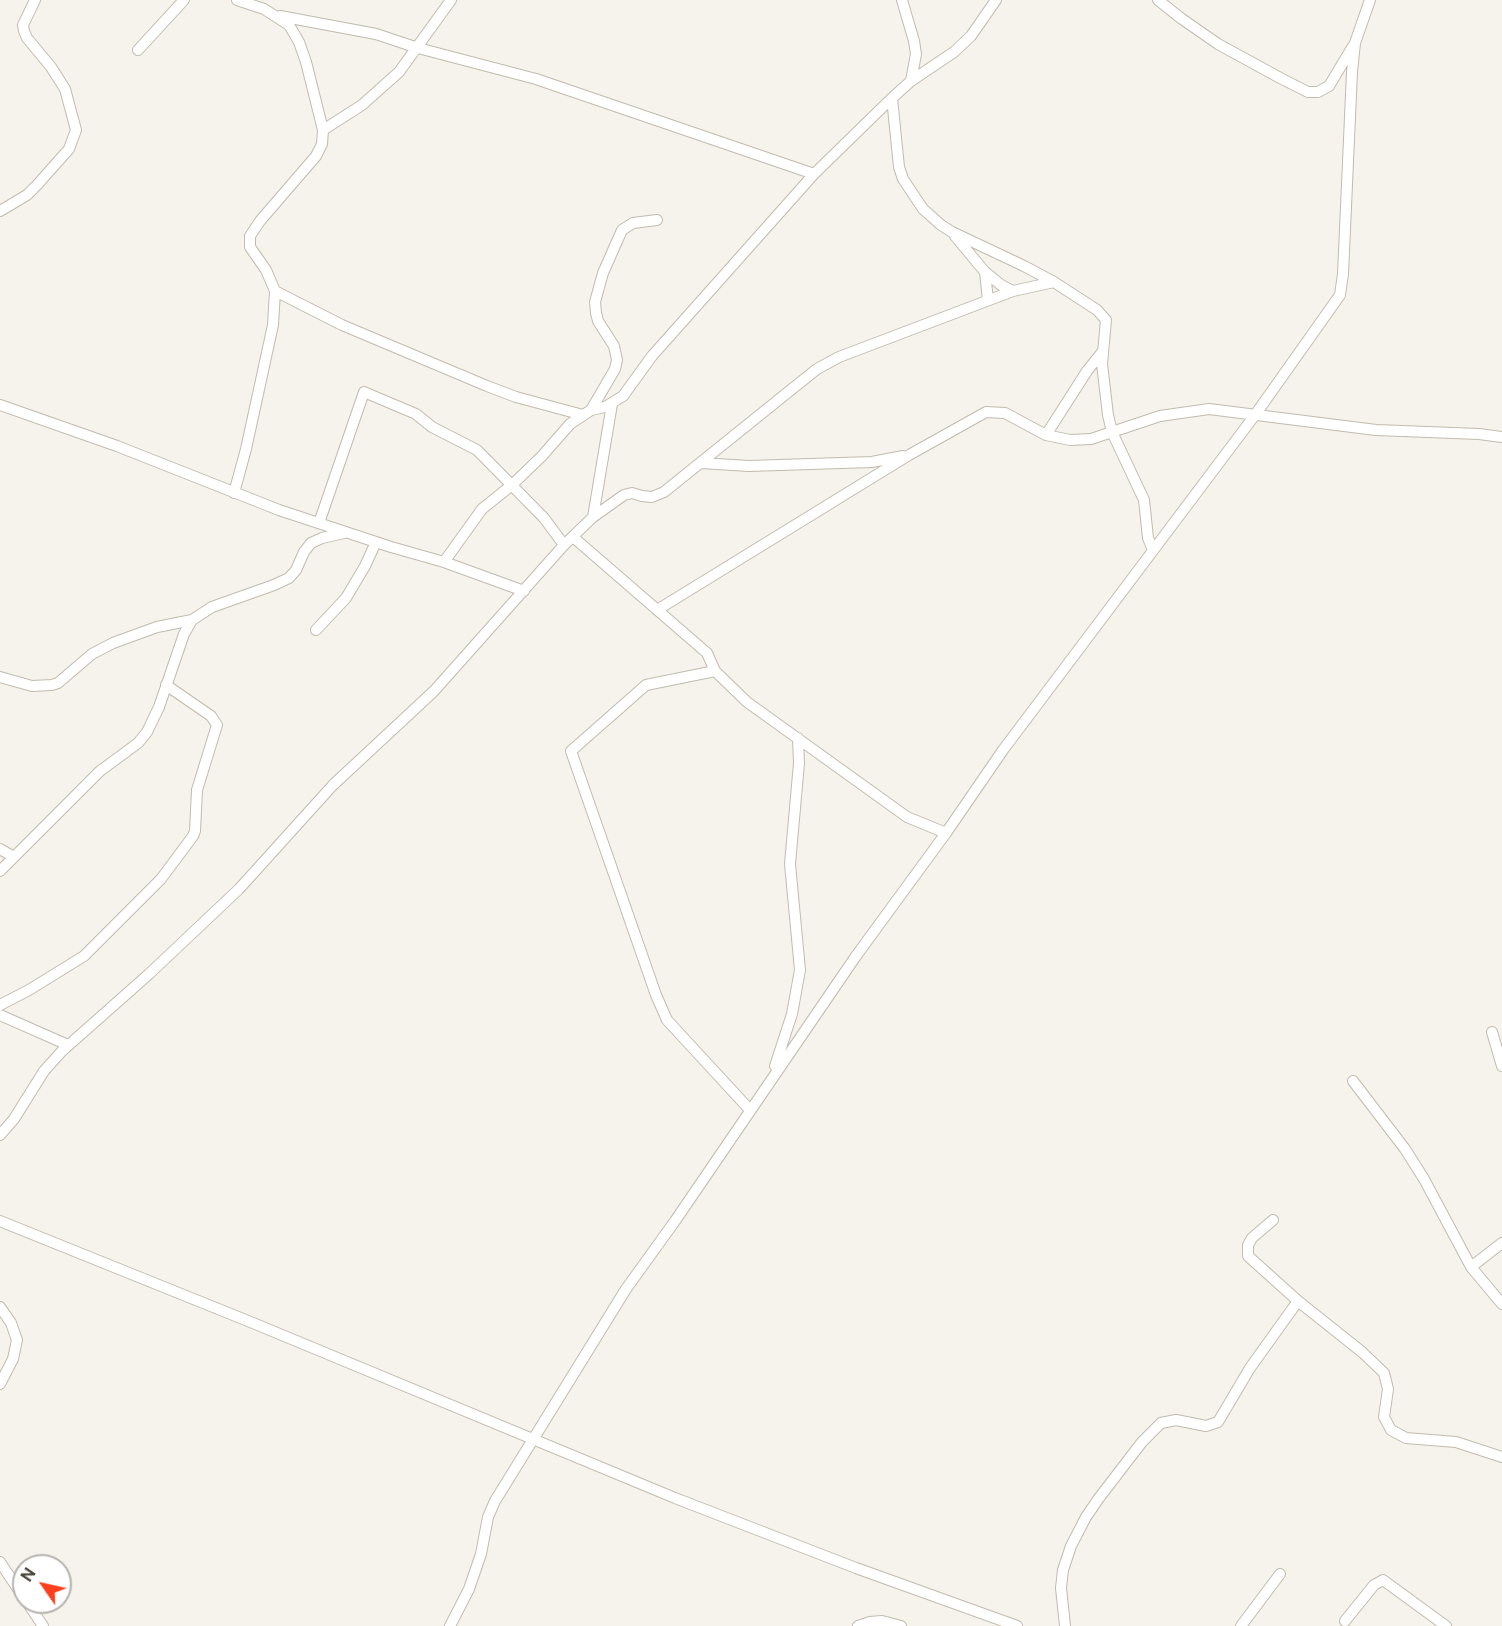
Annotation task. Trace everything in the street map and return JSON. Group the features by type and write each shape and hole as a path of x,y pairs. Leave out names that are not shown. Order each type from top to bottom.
{"street":[{"path":"0,211 27,195 37,185 69,149 76,130 65,90 24,31 23,25 35,0"},
{"path":"138,50 184,0"},
{"path":"234,492 273,326 275,291 266,270 250,247 250,236 260,221 316,156 322,144 323,130 299,42 289,25 264,9 237,0"},
{"path":"264,9 273,0"},
{"path":"323,130 362,105 399,72 451,0"},
{"path":"902,0 916,54 911,81"},
{"path":"444,562 482,509 512,485 570,424 587,413 612,404 623,396 652,356 814,174 911,81 954,52 971,36 996,0"},
{"path":"1158,0 1218,44 1308,92 1318,92 1329,86 1356,43"},
{"path":"450,1626 470,1589 476,1572 491,1507 626,1289 856,956 1022,724 1255,415 1340,295 1343,274 1352,72 1356,43 1370,0"},
{"path":"277,16 376,34 418,48 536,79 814,174"},
{"path":"892,98 897,156 903,179 923,208 952,232 1054,282 1104,316 1107,326 1102,364 1108,415 1112,432 1144,500 1148,538 1153,550"},
{"path":"587,413 615,369 617,360 614,346 596,314 595,302 603,273 622,230 633,223 657,220"},
{"path":"952,232 985,272 1013,291"},
{"path":"985,272 988,300"},
{"path":"0,1135 14,1119 44,1071 68,1045 149,974 239,889 333,784 434,691 564,545 594,517 624,495 632,493 648,497 658,495 817,369 832,361 865,346 1013,291 1054,282"},
{"path":"275,291 332,321 487,386 516,397 587,413"},
{"path":"1046,435 1087,370 1104,350"},
{"path":"319,523 364,392 416,414 432,427 477,450 552,527 564,545"},
{"path":"594,517 612,404"},
{"path":"0,405 117,446 319,523 444,562 524,591"},
{"path":"657,610 909,455 986,412 1005,413 1046,435 1070,440 1091,439 1160,416 1209,409 1376,430 1502,437"},
{"path":"701,463 749,466 872,462 909,455"},
{"path":"0,677 32,686 58,683 92,654 104,647 157,627 192,620 212,607 289,578 311,543 347,532"},
{"path":"573,537 708,653 715,671 747,702 907,817 946,833"},
{"path":"316,630 346,598 376,542"},
{"path":"0,871 100,771 138,743 147,732 184,634 192,620"},
{"path":"715,671 646,685 571,751 656,995 667,1020 750,1110"},
{"path":"0,1005 84,956 161,879 193,836 197,790 217,725 212,716 166,685"},
{"path":"768,1083 792,1014 800,970 790,864 799,763 798,738"},
{"path":"0,849 14,857"},
{"path":"0,1015 68,1045"},
{"path":"1492,1032 1502,1066"},
{"path":"1353,1081 1381,1115 1414,1164 1471,1267 1502,1304"},
{"path":"1273,1220 1252,1238 1248,1245 1248,1256 1384,1373 1389,1389 1384,1417 1393,1432 1415,1440 1456,1442 1502,1457"},
{"path":"0,1221 650,1488 856,1568 1017,1626"},
{"path":"1471,1267 1502,1243"},
{"path":"1065,1626 1061,1588 1063,1570 1081,1527 1099,1498 1136,1449 1161,1423 1176,1420 1206,1426 1218,1422 1257,1358 1298,1300"},
{"path":"0,1307 11,1323 17,1340 13,1359 0,1384"},
{"path":"0,1562 12,1580"},
{"path":"1241,1626 1280,1574"},
{"path":"1345,1621 1374,1585 1383,1580 1446,1626"},
{"path":"858,1626 870,1622 901,1626"}]}
